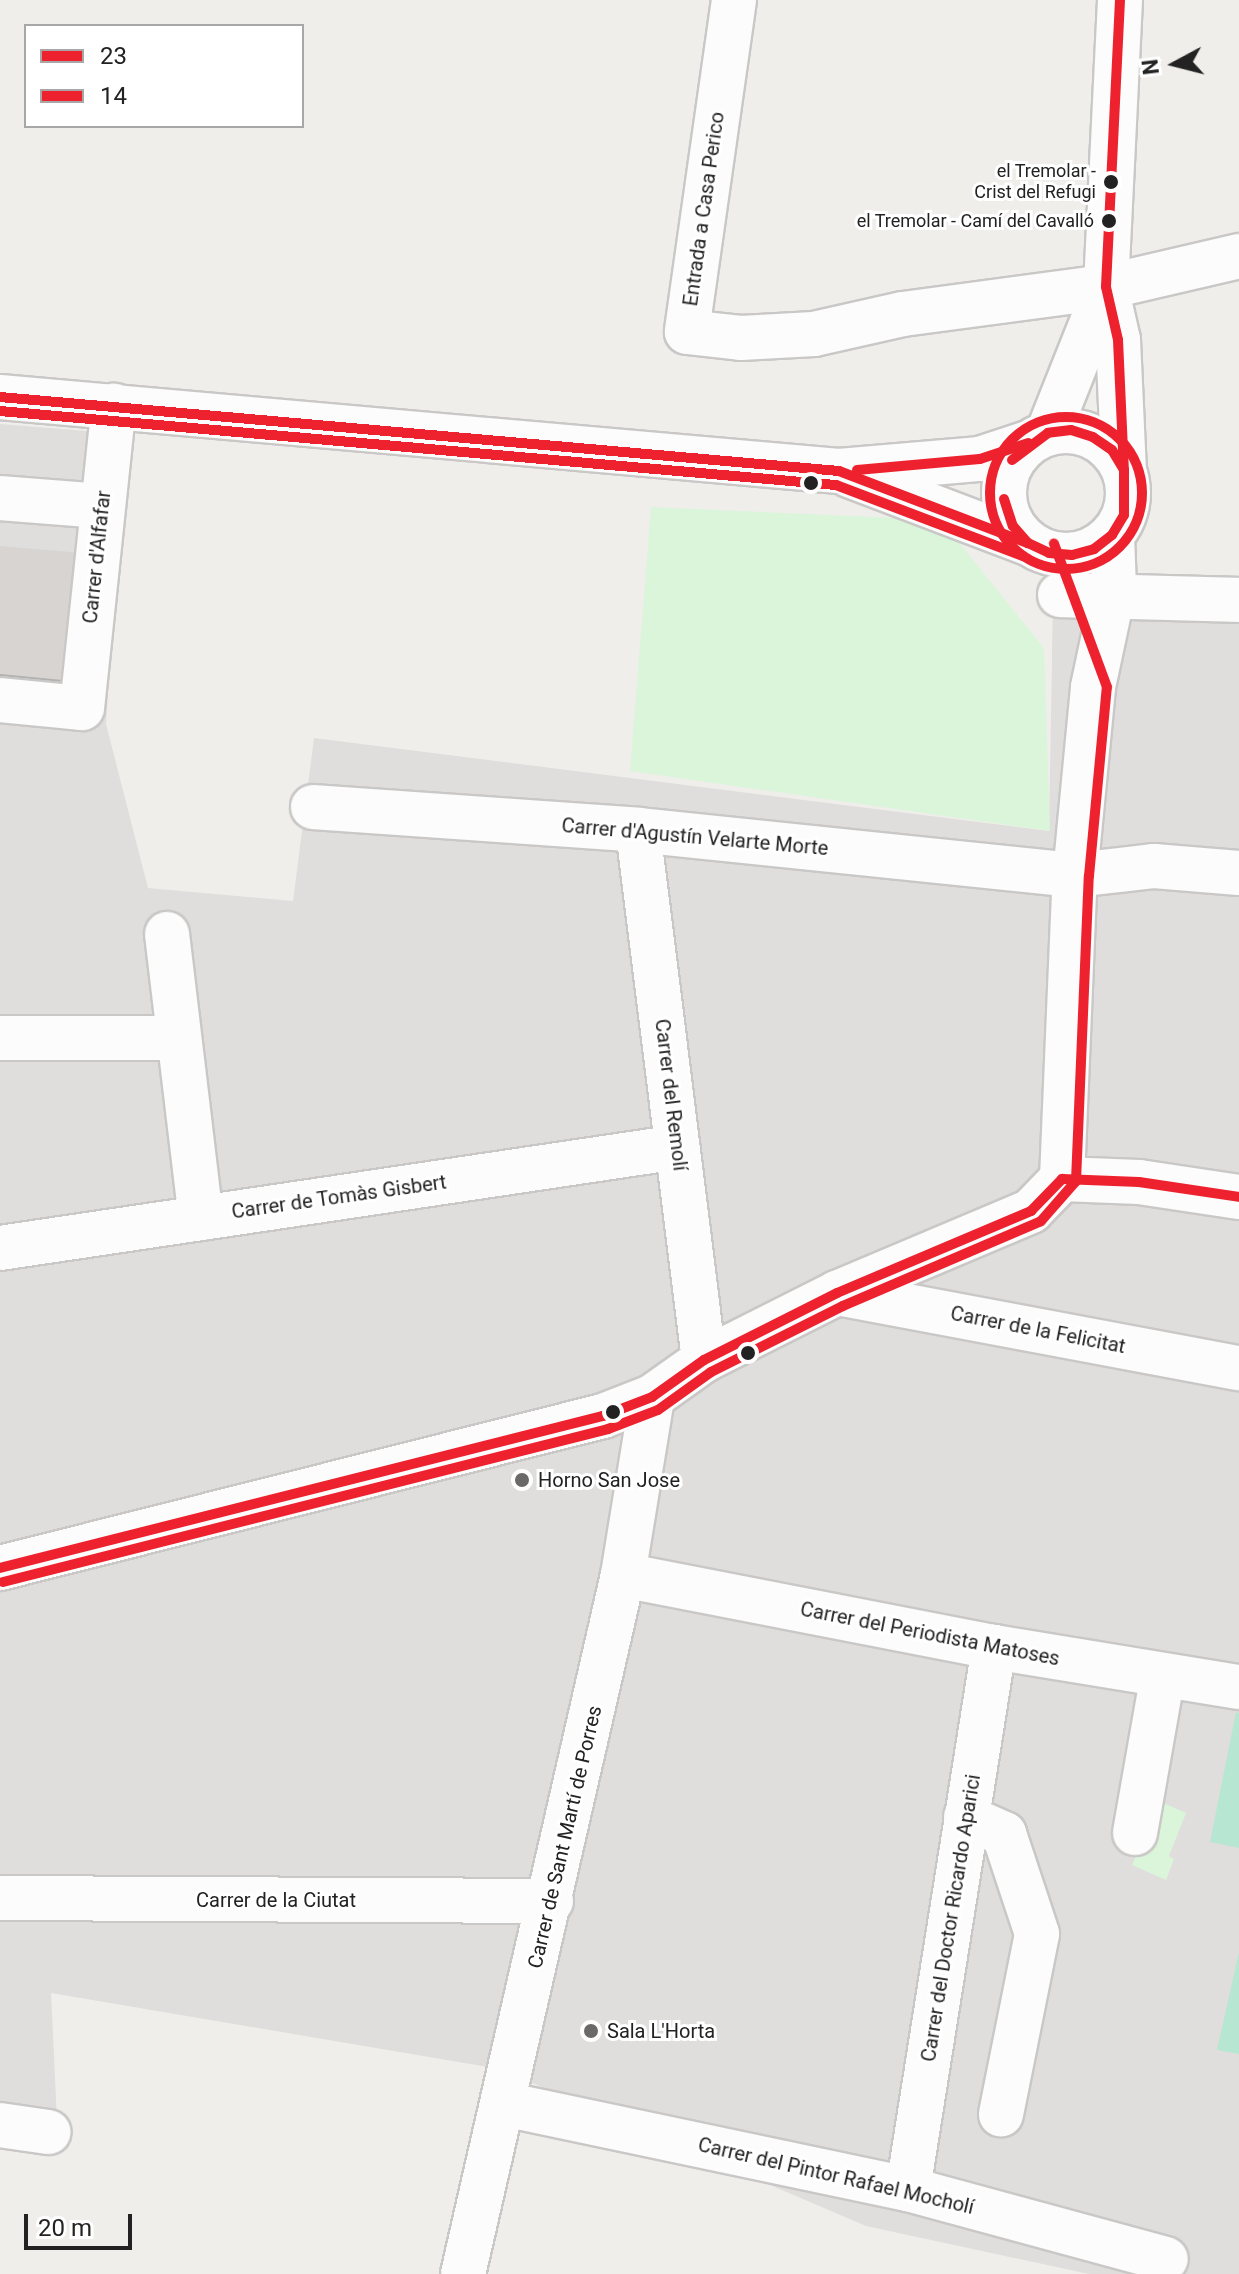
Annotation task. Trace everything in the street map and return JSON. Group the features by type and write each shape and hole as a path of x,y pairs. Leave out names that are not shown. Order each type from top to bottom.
{"street":[{"name":"Entrada a Casa Perico","path":"734,0 687,332 741,338 814,334 903,314 1106,287"},
{"path":"839,471 1034,546 1072,555 1094,549 1112,535 1124,515 1128,492 1124,470 1118,340 1106,287 1120,0"},
{"path":"1106,287 1239,256"},
{"path":"1093,687 1060,595 1034,546 1013,526 1004,505 1004,482 1012,460 1038,438 1106,287"},
{"path":"0,397 839,471 980,459 1071,430 1093,437 1112,450 1124,470"},
{"name":"Carrer d'Alfafar","path":"0,700 82,708 114,406"},
{"path":"0,498 102,506"},
{"path":"0,1568 577,1423 652,1397 704,1360 837,1293 1031,1211 1062,1179 1075,875 1093,687 1121,594 1112,535"},
{"path":"1060,595 1121,594 1239,600"},
{"name":"Carrer d'Agustín Velarte Morte","path":"313,807 638,830 1075,875 1154,866 1239,873"},
{"name":"Carrer del Remolí","path":"638,830 704,1360"},
{"path":"167,934 176,1038 201,1218"},
{"path":"0,1038 176,1038"},
{"name":"Carrer de Tomàs Gisbert","path":"0,1248 678,1147"},
{"path":"1062,1179 1139,1182 1239,1197"},
{"name":"Carrer de la Felicitat","path":"837,1293 1239,1368"},
{"name":"Carrer de Sant Martí de Porres","path":"463,2274 551,1901 623,1575 652,1397"},
{"name":"Carrer del Periodista Matoses","path":"623,1575 994,1647 1239,1687"},
{"name":"Carrer del Doctor Ricardo Aparici","path":"908,2189 994,1647"},
{"path":"1135,1833 1163,1675"},
{"path":"966,1817 1004,1834 1037,1934 1001,2114"},
{"name":"Carrer de la Ciutat","path":"0,1898 551,1901"},
{"name":"Carrer del Pintor Rafael Mocholí","path":"504,2104 908,2189 1166,2259"},
{"path":"0,2125 48,2132"}],"shaded area":[{"path":"0,424 124,434 106,724 148,888 293,901 314,738 1049,831 1053,598 1239,609 1239,2274 1089,2274 866,2226 500,2069 51,1993 58,2141 0,2129"}],"green space":[{"path":"651,507 941,520 1044,648 1050,831 630,771"},
{"path":"1236,1712 1239,1713 1239,1848 1210,1842"},
{"path":"1159,1801 1186,1813 1169,1856 1174,1859 1166,1880 1132,1865"},
{"path":"1239,1952 1239,2054 1217,2050"}],"building":[{"path":"0,546 82,553 73,681 0,674"}],"transit line":[{"name":"23","path":"1120,0 1106,287 1118,340 1124,470"},
{"name":"23","path":"0,397 839,471 1028,543"},
{"name":"14","path":"0,411 836,485 1023,556"},
{"name":"14","path":"1066,417 1095,423 1120,439 1136,464 1142,493 1136,522 1120,547 1095,563 1066,569 1037,563 1012,547 996,522 990,493 996,464 1012,439 1037,423 1066,417"},
{"name":"23","path":"1004,499 1013,526 1028,543 1049,553 1072,555 1094,549 1112,535 1124,515 1124,470 1112,450 1093,437 1071,430 1048,433 1012,460"},
{"name":"23","path":"857,470 980,459 1028,443"},
{"name":"14","path":"3,1582 608,1429 658,1410 711,1372 843,1306 1041,1221 1076,1181 1089,876 1107,687 1054,544"},
{"name":"23","path":"1062,1179 1139,1182 1239,1197"},
{"name":"23","path":"0,1568 603,1416 652,1397 704,1360 837,1293 1031,1211 1062,1179"}],"place":[{"name":"el Tremolar - Crist del Refugi","path":"1111,182"},
{"name":"el Tremolar - Camí del Cavalló","path":"1109,221"},
{"name":"Horno San Jose","path":"522,1480"},
{"name":"Sala L'Horta","path":"591,2031"}]}
